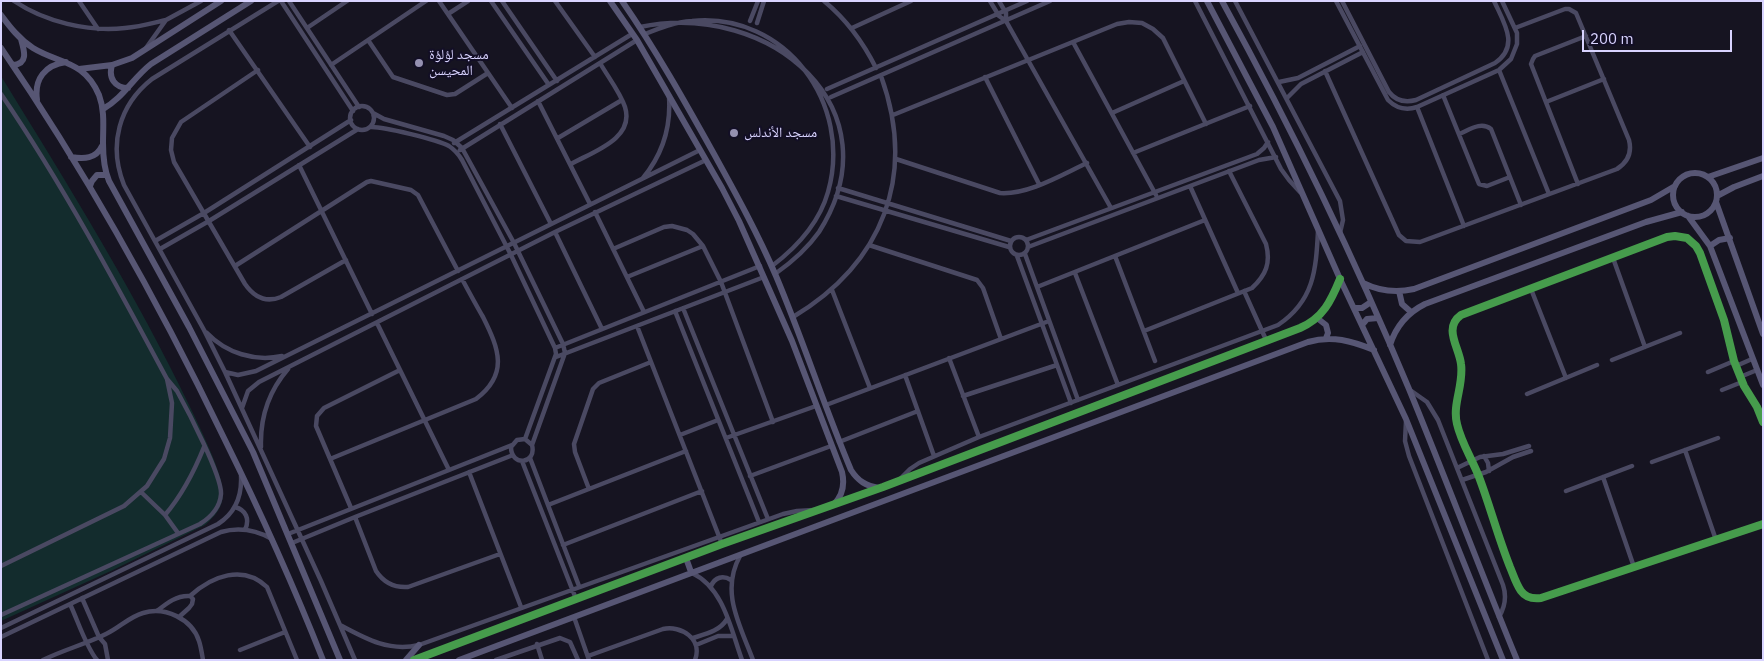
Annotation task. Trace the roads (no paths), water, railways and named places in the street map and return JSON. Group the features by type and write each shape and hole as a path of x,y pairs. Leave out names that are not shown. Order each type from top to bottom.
{"street":[{"path":"14,1 38,14 55,20 98,29 128,28 166,20 200,1"},
{"path":"79,1 98,29"},
{"path":"79,69 112,65 132,58 221,1"},
{"path":"103,109 119,98 151,64 251,1"},
{"path":"353,111 279,1 229,30 146,84 129,103 122,119 116,144 119,169 124,185 225,372 261,448 355,660"},
{"path":"289,1 359,107"},
{"path":"307,28 347,1"},
{"path":"331,65 426,1"},
{"path":"439,1 512,108"},
{"path":"448,14 468,1"},
{"path":"491,1 549,85"},
{"path":"502,1 557,81"},
{"path":"555,1 595,57"},
{"path":"610,1 637,40 731,204 765,277 843,476 843,490 839,499 832,505"},
{"path":"622,1 645,34 729,182 772,266 851,470 856,478 863,483 883,488"},
{"path":"750,21 758,1"},
{"path":"757,23 764,1"},
{"path":"824,1 852,28 865,46 876,68"},
{"path":"852,28 911,1"},
{"path":"990,1 998,14 1006,21 1111,208"},
{"path":"999,1 1005,11 1006,21"},
{"path":"827,89 1027,1"},
{"path":"831,97 1050,1"},
{"path":"1195,1 1276,157 1289,180 1303,194"},
{"path":"1207,1 1264,108 1340,279 1406,419 1503,660"},
{"path":"1222,1 1275,101 1363,283 1409,390 1517,660"},
{"path":"1235,1 1288,98 1340,201 1343,215 1340,233"},
{"path":"1336,1 1360,46 1391,95 1401,101 1408,102 1495,63 1504,54 1508,46 1508,33 1495,2"},
{"path":"1342,1 1365,53 1391,103 1405,109 1417,107 1499,70 1511,59 1516,50 1517,39 1515,28 1502,1"},
{"path":"1325,71 1402,239 1411,243 1420,242 1617,169 1625,163 1630,154 1629,140 1576,13 1569,9 1561,10 1515,28"},
{"path":"1,15 21,39 40,52 67,61 79,69 97,90 103,109 102,146 106,175 189,327 253,452 340,660"},
{"path":"744,19 764,27"},
{"path":"144,51 166,20"},
{"path":"640,27 658,20"},
{"path":"645,34 668,25 693,21 718,21 742,27 766,36 786,51 814,81 825,104 834,144 833,169 828,194 818,216 804,237 787,255 772,266"},
{"path":"893,115 1117,24 1129,22 1142,23 1153,29 1163,38 1206,124"},
{"path":"229,30 258,70 307,148 310,158"},
{"path":"449,147 632,34"},
{"path":"1578,184 1531,66 1533,59 1537,55 1586,36"},
{"path":"13,65 19,64 24,59 21,39"},
{"path":"368,40 392,77 447,95 455,94 488,73"},
{"path":"457,152 637,40"},
{"path":"1073,42 1158,198"},
{"path":"1279,82 1294,79 1360,46"},
{"path":"1,48 37,101 90,186 133,260 191,369 273,540 323,660"},
{"path":"1288,98 1298,86 1325,71 1365,53"},
{"path":"37,101 36,87 41,75 54,65 67,61"},
{"path":"570,164 613,141 624,127 626,109 600,63"},
{"path":"112,65 110,74 113,82 120,87 128,88"},
{"path":"258,70 181,122 174,132 171,144 174,162 250,290 262,298 269,300 281,297 346,260"},
{"path":"1499,70 1549,194"},
{"path":"1312,71 1315,77"},
{"path":"782,318 785,314 792,314 811,306 832,290 852,269 869,245 888,203 896,158 895,136 893,115 881,76"},
{"path":"985,77 1039,184"},
{"path":"1546,102 1604,78"},
{"path":"1294,79 1298,86"},
{"path":"775,274 804,250 818,233 829,214 838,188 842,169 841,130 831,97 822,81"},
{"path":"1112,114 1184,81"},
{"path":"1,94 68,201 118,288 167,379 172,403 172,426 168,448 154,478 141,492 115,512 1,566"},
{"path":"1443,95 1479,184 1487,186 1510,177"},
{"path":"642,179 652,166 663,144 669,120 669,96"},
{"path":"558,138 622,100"},
{"path":"538,101 590,204"},
{"path":"1133,153 1250,106"},
{"path":"512,445 513,456 516,459 522,461 530,458 533,453 532,445 565,354 563,344 514,243 462,148 456,142 444,136 384,119 366,107 359,107 353,111 351,120 358,129 364,130 370,127 383,128 449,147 457,152 511,255 555,348 556,357 525,439"},
{"path":"1417,107 1464,226"},
{"path":"370,127 373,122 373,113"},
{"path":"155,241 204,213 351,120"},
{"path":"500,124 551,224"},
{"path":"1459,134 1479,125 1489,127 1522,205"},
{"path":"160,249 358,129"},
{"path":"1071,403 1017,256 1011,252 1009,247 1011,241 1018,237 1026,240 1257,154 1268,142"},
{"path":"71,156 92,157 100,152 102,146"},
{"path":"242,410 253,378 288,354 700,150"},
{"path":"689,156 694,166"},
{"path":"1017,256 1024,254 1028,247 1263,158 1276,157"},
{"path":"896,158 1000,194 1018,193 1087,163"},
{"path":"1708,177 1763,158"},
{"path":"225,372 253,378 290,366 595,212 706,160"},
{"path":"298,165 372,314"},
{"path":"1144,331 1252,288 1262,279 1267,267 1268,254 1266,244 1229,171"},
{"path":"1363,283 1383,290 1399,291 1419,287 1644,203 1675,186 1679,180 1688,174 1699,173 1708,177 1715,185 1717,198 1763,334"},
{"path":"90,186 97,175 106,175"},
{"path":"1390,345 1396,329 1411,312 1429,302 1646,222 1685,214 1696,217 1703,215 1710,211 1717,198 1761,178"},
{"path":"235,266 371,181 411,190 418,195 458,271"},
{"path":"1190,186 1238,293"},
{"path":"1675,186 1674,200 1710,246 1763,385"},
{"path":"838,188 1011,241"},
{"path":"836,196 1009,247"},
{"path":"595,212 644,312"},
{"path":"1037,287 1206,220"},
{"path":"613,249 664,227 679,228 693,234 703,246 721,282 773,422"},
{"path":"898,482 914,466 979,437 1262,332 1284,321 1304,299 1314,274 1318,230"},
{"path":"555,232 602,329"},
{"path":"1763,422 1735,363 1724,320 1700,253 1693,243 1683,237 1671,236 1461,316 1453,324 1452,333 1462,370 1456,420 1478,474 1506,557 1519,588 1526,596 1535,599 1541,598 1763,524"},
{"path":"1710,246 1719,240 1730,238"},
{"path":"1026,240 1028,247"},
{"path":"869,245 977,280 984,288 1001,339"},
{"path":"627,277 703,246"},
{"path":"1024,254 1078,400"},
{"path":"1115,256 1155,361"},
{"path":"1613,258 1645,347"},
{"path":"555,348 760,266"},
{"path":"1075,273 1118,385"},
{"path":"556,357 765,277"},
{"path":"330,459 476,399 492,383 498,361 498,349 462,279"},
{"path":"414,660 722,544 883,488 1267,342 1300,328 1317,318 1330,303 1340,279"},
{"path":"1531,289 1566,378"},
{"path":"832,290 870,388"},
{"path":"1244,291 1267,342"},
{"path":"1399,291 1402,304 1411,312"},
{"path":"777,305 786,301"},
{"path":"1354,308 1362,308 1371,302"},
{"path":"683,308 768,519"},
{"path":"675,311 759,522"},
{"path":"1317,318 1326,325 1328,330 1326,338"},
{"path":"1362,325 1368,319 1378,318"},
{"path":"826,405 1049,321"},
{"path":"377,323 449,470"},
{"path":"637,326 722,544"},
{"path":"204,330 224,346 247,356 268,358 288,354"},
{"path":"1612,360 1680,333"},
{"path":"459,660 1308,342 1326,338 1350,341 1374,350"},
{"path":"949,358 979,437"},
{"path":"1708,372 1752,359"},
{"path":"589,489 575,452 574,444 593,389 599,383 651,362"},
{"path":"964,396 1057,365"},
{"path":"261,448 262,424 269,400 290,366"},
{"path":"1526,394 1596,366"},
{"path":"351,508 316,426 317,416 320,411 400,370"},
{"path":"1722,390 1757,370"},
{"path":"904,375 934,456"},
{"path":"1,615 207,519 218,507 220,487 218,478 182,400 174,385 167,379"},
{"path":"1409,390 1423,398 1434,410 1462,480 1505,590 1505,604 1499,617"},
{"path":"172,403 182,400"},
{"path":"726,438 816,406"},
{"path":"839,442 918,411"},
{"path":"1406,419 1405,441 1409,456 1488,660"},
{"path":"680,435 718,420"},
{"path":"1050,423 1055,436"},
{"path":"1652,462 1718,438"},
{"path":"288,534 512,445 517,440 525,439 532,445"},
{"path":"750,476 831,446"},
{"path":"1457,468 1484,456 1503,454 1529,446"},
{"path":"165,515 192,475 204,447"},
{"path":"1685,450 1716,540"},
{"path":"548,505 686,451"},
{"path":"1462,480 1489,471 1513,457 1530,451"},
{"path":"292,543 513,456"},
{"path":"1484,456 1488,463 1489,471"},
{"path":"530,458 579,586"},
{"path":"522,461 576,599"},
{"path":"1566,491 1632,466"},
{"path":"1,628 218,524 228,517 235,507 241,490 240,470"},
{"path":"843,476 849,476 851,470"},
{"path":"469,472 521,607"},
{"path":"1603,477 1634,567"},
{"path":"562,545 702,491"},
{"path":"141,492 165,515 178,533"},
{"path":"235,507 243,511 246,516 248,521 245,530"},
{"path":"340,625 369,641 381,645 400,647 419,645 572,588 759,522 797,511 818,510"},
{"path":"355,517 376,571 386,582 393,586 408,587 500,554"},
{"path":"1,637 221,532 245,530 257,532 273,540"},
{"path":"740,556 731,580 731,593 733,606 753,660"},
{"path":"686,558 691,572 702,578 718,596 742,660"},
{"path":"157,611 174,599 190,596 206,585 225,576 244,574 252,576 266,588 297,660"},
{"path":"711,586 714,580 720,578 726,577 731,580"},
{"path":"179,617 192,604 193,598 190,596"},
{"path":"82,598 99,637 105,644 108,660"},
{"path":"70,604 90,653 96,659 107,653"},
{"path":"42,660 99,637 136,616 157,611 179,617 194,630 199,640 203,660"},
{"path":"574,617 589,658 668,628 684,631 693,638 697,651 695,660"},
{"path":"693,638 716,630 727,619"},
{"path":"240,650 285,632"},
{"path":"696,646 718,636 734,636"},
{"path":"496,660 556,638 563,638 572,645 578,660"},
{"path":"537,644 542,660"},
{"path":"406,660 419,645"},
{"path":"473,656 479,660"}],"place":[{"name":"مسجد لؤلؤة المحيسن","path":"419,63"},
{"name":"مسجد الأندلس","path":"734,133"}]}
